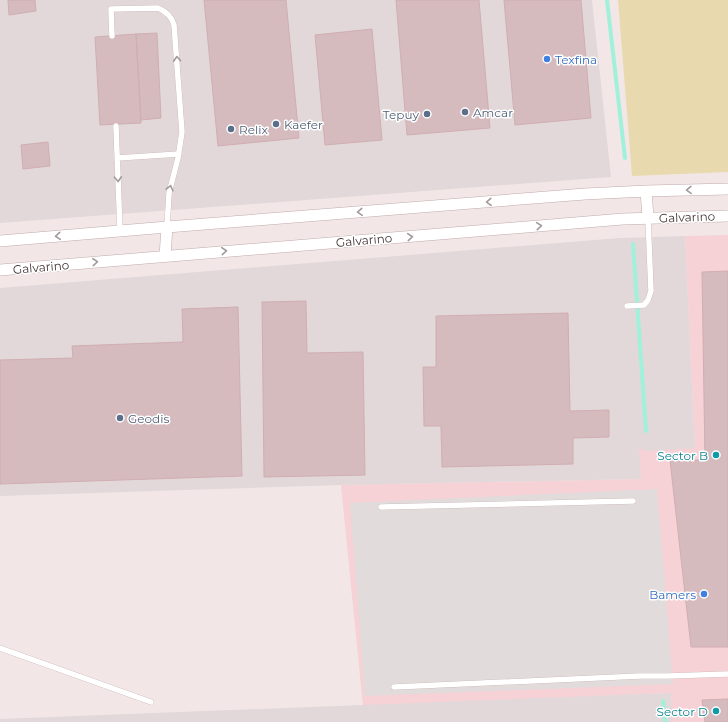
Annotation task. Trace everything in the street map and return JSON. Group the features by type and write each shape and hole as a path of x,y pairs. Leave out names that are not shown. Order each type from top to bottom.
{"street":[{"path":"0,241 167,226 585,194 728,189"},
{"path":"646,191 648,218"},
{"name":"Galvarino","path":"0,270 616,220 728,216"},
{"path":"165,256 167,226"}],"lane":[{"path":"112,36 111,9 158,8 173,20 182,132 179,154 169,193 167,226"},
{"path":"116,126 120,230"},
{"path":"117,158 179,154"},
{"path":"627,306 644,304 648,300 651,291 648,218"},
{"path":"381,507 633,501"},
{"path":"0,648 151,702"},
{"path":"394,687 640,676 728,674"}],"shaded area":[{"path":"0,0 592,0 611,177 0,223"},
{"path":"618,0 728,0 728,172 632,176"},
{"path":"728,235 728,722 673,722 671,693 363,706 341,485 641,479 638,448 695,448 685,236"},
{"path":"685,236 695,448 647,451 639,448 641,479 341,485 0,496 0,288 620,238"},
{"path":"657,489 673,684 365,696 350,503"},
{"path":"671,693 673,722 0,722 0,719"}],"building":[{"path":"8,0 35,0 36,11 9,15"},
{"path":"204,0 286,0 299,138 218,146"},
{"path":"396,0 479,0 490,128 407,135"},
{"name":"Texfina","path":"504,0 581,0 591,118 515,125"},
{"path":"372,29 382,140 325,145 315,35"},
{"path":"157,33 161,118 141,120 136,34"},
{"path":"136,34 141,123 100,125 95,37"},
{"path":"48,142 50,166 23,169 21,145"},
{"name":"Sector B","path":"728,271 728,647 691,647 670,460 705,460 702,272"},
{"path":"306,301 307,353 363,352 365,475 264,477 262,302"},
{"name":"Geodis","path":"238,307 242,476 0,484 0,360 73,358 72,346 183,342 182,309"},
{"path":"568,313 570,411 609,410 609,437 573,438 573,464 442,467 441,426 424,426 423,367 436,367 436,316"},
{"name":"Sector D","path":"728,699 728,722 705,722 702,700"}],"waterway":[{"path":"607,0 625,158"},
{"path":"633,244 646,431"},
{"path":"663,701 665,722"}],"place":[{"name":"Texfina","path":"547,59"},
{"name":"Amcar","path":"465,112"},
{"name":"Tepuy","path":"427,114"},
{"name":"Kaefer","path":"276,124"},
{"name":"Relix","path":"231,129"},
{"name":"Geodis","path":"120,418"},
{"name":"Sector B","path":"716,455"},
{"name":"Bamers","path":"704,594"},
{"name":"Sector D","path":"716,711"}]}
